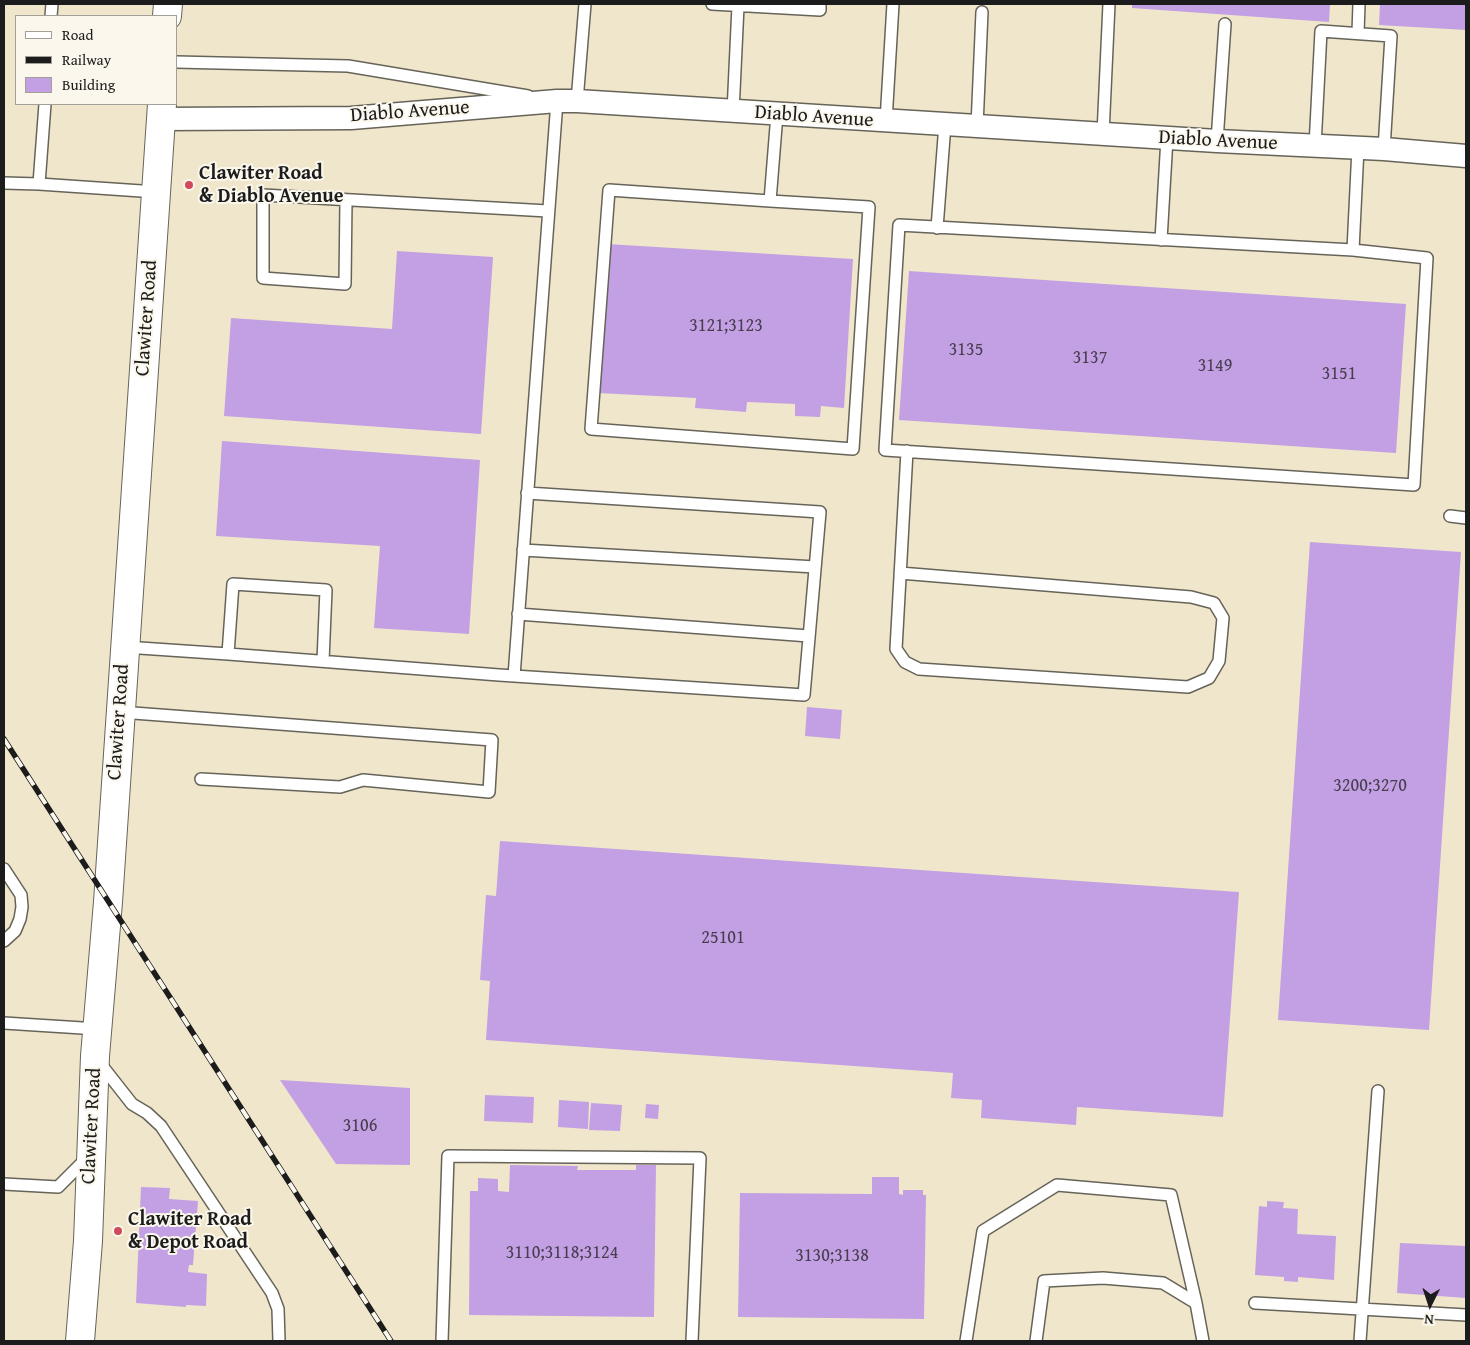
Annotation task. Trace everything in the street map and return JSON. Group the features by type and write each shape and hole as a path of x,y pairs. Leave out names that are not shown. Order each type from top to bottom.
{"street":[{"name":"Diablo Avenue","path":"161,111 351,118 567,101 1217,141 1384,149 1466,156"},
{"name":"Clawiter Road","path":"80,1341 88,1241 95,1056 161,111"}],"lane":[{"path":"514,676 548,211 585,4"},
{"path":"712,4 820,10 820,4"},
{"path":"886,121 893,4"},
{"path":"1103,134 1109,4"},
{"path":"1358,33 1359,4"},
{"path":"733,112 738,6"},
{"path":"976,126 982,12"},
{"path":"1217,141 1225,24"},
{"path":"1315,146 1321,31 1390,36 1384,149"},
{"path":"178,62 348,66 567,101"},
{"path":"39,184 45,105"},
{"path":"770,201 777,114"},
{"path":"937,228 945,124"},
{"path":"1161,240 1167,138"},
{"path":"1352,250 1358,148"},
{"path":"4,183 156,192"},
{"path":"609,190 770,201 869,207 853,449 590,429 609,190"},
{"path":"346,200 345,284 263,278 262,195 548,211"},
{"path":"899,225 1161,240 1352,250 1426,258 1414,485 885,450 899,225"},
{"path":"900,574 1191,597 1214,603 1223,618 1219,662 1209,678 1188,687 919,669 905,662 896,649 900,574 907,451"},
{"path":"124,646 514,676 804,695 820,512 527,493"},
{"path":"1450,516 1466,518"},
{"path":"523,550 815,567"},
{"path":"228,654 233,584 326,590 322,661"},
{"path":"518,614 809,636"},
{"path":"120,712 492,740 489,792 363,780 340,787 200,779"},
{"path":"4,869 21,895 22,907 15,932 4,941"},
{"path":"4,1022 98,1029"},
{"path":"95,1056 132,1104 147,1113 162,1126 272,1293 278,1309 279,1341"},
{"path":"1360,1341 1378,1091"},
{"path":"4,1184 58,1187 90,1154"},
{"path":"442,1341 448,1156 458,1156 700,1158 692,1341"},
{"path":"966,1341 983,1232 1057,1184 1171,1195 1196,1302 1203,1341"},
{"path":"1036,1341 1044,1282 1103,1278 1163,1282 1196,1302"},
{"path":"1255,1304 1466,1315"}],"building":[{"path":"1132,4 1330,4 1329,22 1132,8"},
{"path":"1380,4 1466,4 1466,30 1379,25"},
{"path":"607,244 853,259 844,408 821,406 820,417 795,416 795,404 747,402 746,412 695,408 696,398 598,393"},
{"path":"397,251 493,257 481,434 224,416 231,318 392,329"},
{"path":"909,271 1406,304 1396,453 899,420"},
{"path":"222,441 480,460 469,634 374,628 380,546 216,536"},
{"path":"1310,542 1461,552 1429,1030 1278,1020"},
{"path":"807,707 842,710 840,739 805,736"},
{"path":"500,841 1239,892 1223,1117 1077,1107 1076,1125 981,1118 982,1100 951,1098 953,1073 486,1040 490,981 480,980 486,895 496,896"},
{"path":"280,1080 410,1088 410,1165 336,1164"},
{"path":"485,1095 534,1097 533,1123 484,1121"},
{"path":"559,1100 589,1102 588,1129 558,1127"},
{"path":"591,1103 622,1105 620,1131 589,1130"},
{"path":"646,1104 659,1105 658,1119 645,1118"},
{"path":"510,1165 578,1166 577,1170 636,1170 636,1165 656,1165 654,1317 469,1315 470,1191 478,1191 478,1178 498,1179 498,1191 509,1192"},
{"path":"872,1177 899,1177 899,1194 903,1195 903,1190 923,1190 923,1195 926,1195 924,1319 738,1317 740,1193 872,1194"},
{"path":"141,1187 170,1188 169,1199 198,1201 193,1265 189,1265 188,1272 207,1274 206,1306 186,1305 186,1307 136,1303"},
{"path":"1267,1201 1284,1202 1283,1208 1298,1209 1297,1234 1336,1236 1334,1280 1298,1277 1298,1282 1284,1281 1284,1277 1255,1275 1259,1206 1267,1207"},
{"path":"1400,1243 1466,1246 1466,1298 1397,1293"}],"railway":[{"path":"4,739 391,1341"}],"place":[{"name":"Clawiter Road & Diablo Avenue","path":"189,185"},
{"name":"Clawiter Road & Depot Road","path":"118,1231"}]}
